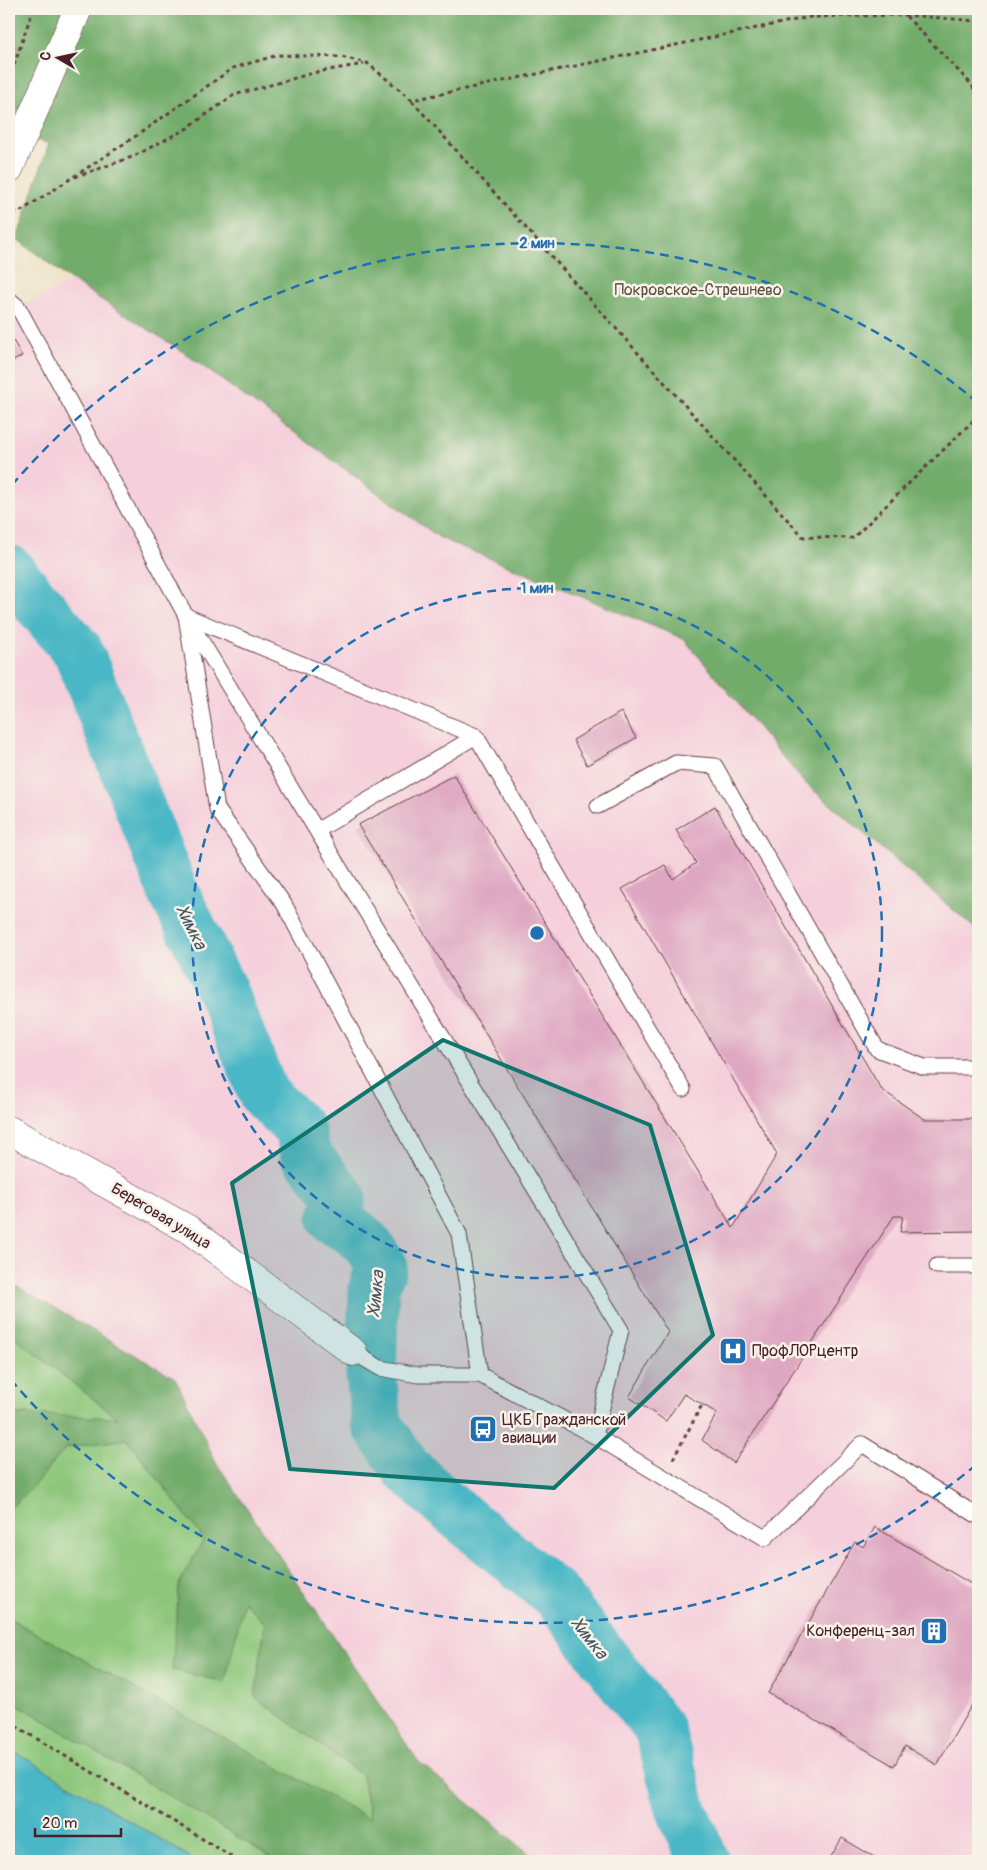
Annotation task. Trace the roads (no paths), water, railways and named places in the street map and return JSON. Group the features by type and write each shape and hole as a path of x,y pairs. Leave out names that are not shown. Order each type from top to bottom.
{"street":[{"path":"9,169 78,9"},
{"name":"Береговая улица","path":"9,1130 188,1229 353,1352"}],"lane":[{"path":"9,299 18,307 186,616 621,1330 595,1436"},
{"path":"186,616 476,736 683,1089"},
{"path":"186,616 217,809 284,904 459,1234 480,1375"},
{"path":"318,830 476,736"},
{"path":"598,806 676,763 715,766 877,1049 924,1067 978,1067"},
{"path":"937,1266 978,1266"},
{"path":"353,1352 380,1368 418,1375 480,1375 595,1436 765,1538 862,1444 978,1516"}],"water":[{"path":"9,1748 196,1861 9,1861"}],"waterway":[{"name":"Химка","path":"9,570 78,651 172,889 223,993 264,1095 299,1128 306,1155 341,1197 333,1219 362,1238 382,1267 374,1287 371,1376 377,1424 406,1468 446,1505 555,1594 659,1729 682,1811 704,1861"}],"place":[{"name":"ПрофЛОРцентр","path":"733,1351"},
{"name":"ЦКБ Гражданской авиации","path":"483,1429"},
{"name":"Конференц-зал","path":"934,1631"}],"park label":[{"name":"Покровское-Стрешнево","path":"698,290"}]}
